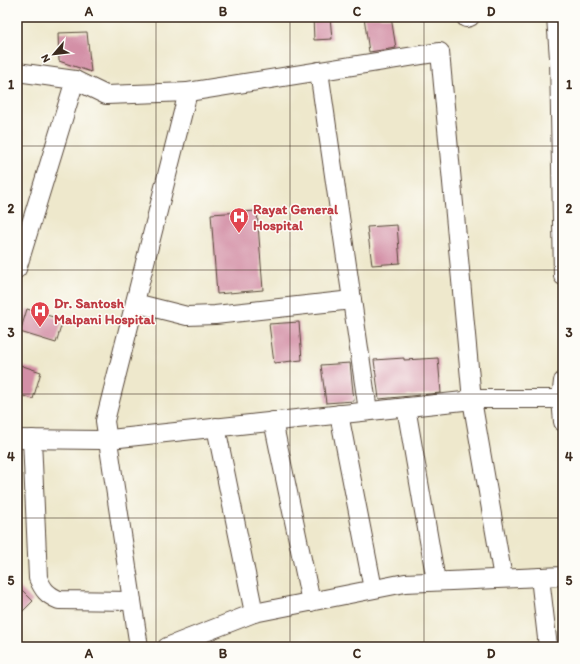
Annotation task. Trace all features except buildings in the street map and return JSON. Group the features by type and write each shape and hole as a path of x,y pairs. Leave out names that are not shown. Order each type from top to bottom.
{"street":[{"path":"556,17 561,72 563,276"},
{"path":"17,72 75,80 106,95 188,92 440,52 472,400 503,578"},
{"path":"319,71 368,411"},
{"path":"17,269 75,80"},
{"path":"139,647 105,421 188,92"},
{"path":"135,303 187,316 215,315 352,300"},
{"path":"563,381 561,399 563,422"},
{"path":"132,601 59,600 50,596 42,589 38,578 25,439 108,439 472,400 561,399"},
{"path":"406,407 436,582"},
{"path":"339,414 373,589"},
{"path":"273,421 311,602"},
{"path":"216,427 254,613"},
{"path":"540,577 563,566"},
{"path":"167,647 254,613 405,583 563,576"},
{"path":"540,577 548,647"}],"place":[{"name":"Rayat General Hospital","path":"239,234"},
{"name":"Dr. Santosh Malpani Hospital","path":"40,328"}]}
